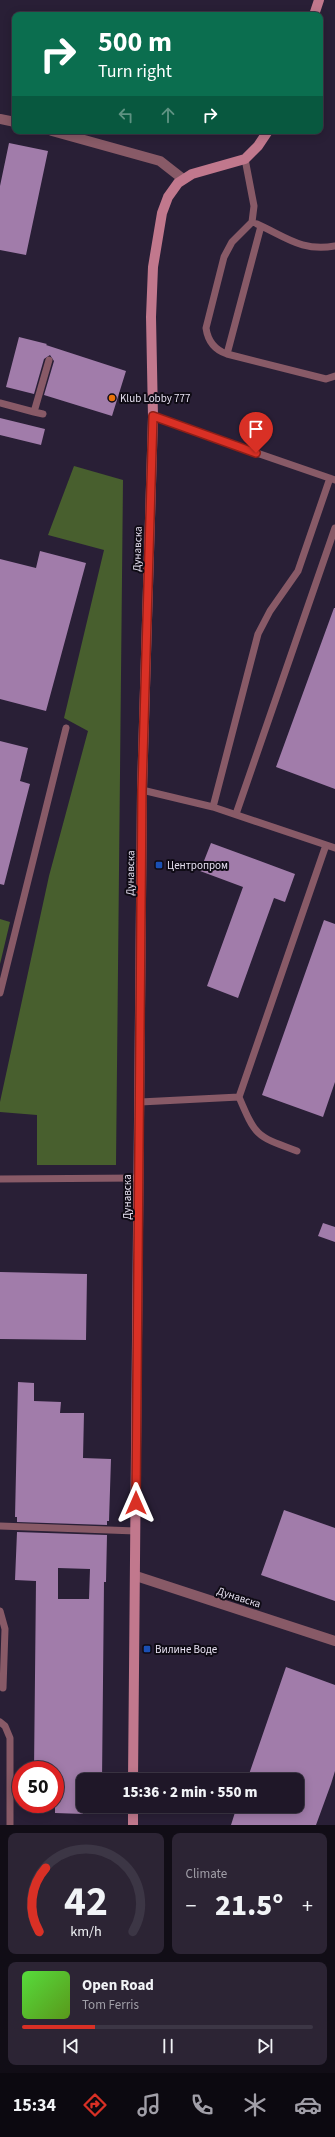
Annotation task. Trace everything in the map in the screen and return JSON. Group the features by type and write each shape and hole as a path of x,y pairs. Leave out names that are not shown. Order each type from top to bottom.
{"main road":[{"path":"315,12 319,0"},
{"path":"183,179 192,174 245,159 252,154 266,134"},
{"name":"Дунавска","path":"133,1773 142,790 153,416 152,294 156,243 165,205 171,192 183,179"},
{"path":"133,1813 133,1825"}],"street":[{"path":"0,119 12,121"},
{"path":"63,134 160,161 183,179"},
{"name":"Дунавска","path":"136,1576 335,1641"}],"lane":[{"path":"245,159 254,206 252,222 232,242 224,257 206,328 212,345 227,354 326,379 335,376"},
{"path":"252,222 295,244 305,247 321,248 335,246"},
{"path":"227,354 261,226"},
{"path":"34,412 49,360"},
{"path":"0,403 43,414"},
{"path":"153,416 333,479 298,571 270,612 258,634 213,807"},
{"path":"236,814 335,528"},
{"path":"0,993 66,728"},
{"path":"142,790 213,807 335,848"},
{"path":"297,1151 265,1139 257,1133 250,1123 239,1097 326,845"},
{"path":"140,1102 239,1097"},
{"path":"0,1179 139,1178"},
{"path":"0,1526 136,1531"},
{"path":"0,1611 5,1629 3,1688"},
{"path":"0,1722 5,1726 10,1738 10,1825"}],"green space":[{"path":"74,466 123,480 116,1165 37,1165 37,1115 0,1112 0,1102 49,876 88,731 64,718 104,550 48,535"},
{"path":"0,919 10,922 0,964"}],"building":[{"path":"9,143 48,151 26,255 0,250 0,186"},
{"path":"19,337 47,344 46,345 126,371 112,416 44,395 54,361 50,355 44,359 34,394 6,387"},
{"path":"0,418 45,429 41,445 0,435"},
{"path":"40,551 86,563 46,711 0,699 0,559 36,568"},
{"path":"335,608 335,789 276,767"},
{"path":"0,741 28,748 20,781 30,784 4,885 0,884"},
{"path":"211,843 295,874 285,902 274,898 238,998 207,986 243,887 200,871"},
{"path":"324,920 335,924 335,1082 323,1117 262,1095"},
{"path":"323,1223 335,1227 335,1242 318,1236"},
{"path":"0,1272 87,1274 86,1340 0,1339"},
{"path":"18,1382 34,1383 34,1401 61,1402 60,1413 84,1413 83,1458 111,1459 109,1521 107,1521 107,1525 17,1522 17,1517 15,1517"},
{"path":"284,1510 335,1528 335,1601 261,1575"},
{"path":"17,1532 107,1535 106,1582 104,1582 102,1773 76,1773 76,1813 83,1814 55,1813 64,1813 64,1761 34,1761 36,1581 15,1580","holes":["58,1568 90,1569 89,1599 58,1599"]},
{"path":"286,1667 335,1685 335,1771 316,1825 231,1825 235,1813 304,1813 304,1773 249,1773"}],"place":[{"name":"Klub Lobby 777","path":"112,398"},
{"name":"Центропром","path":"159,865"},
{"name":"Вилине Воде","path":"147,1649"}],"route":[{"path":"136,1503 142,790 153,416 256,453"}]}
